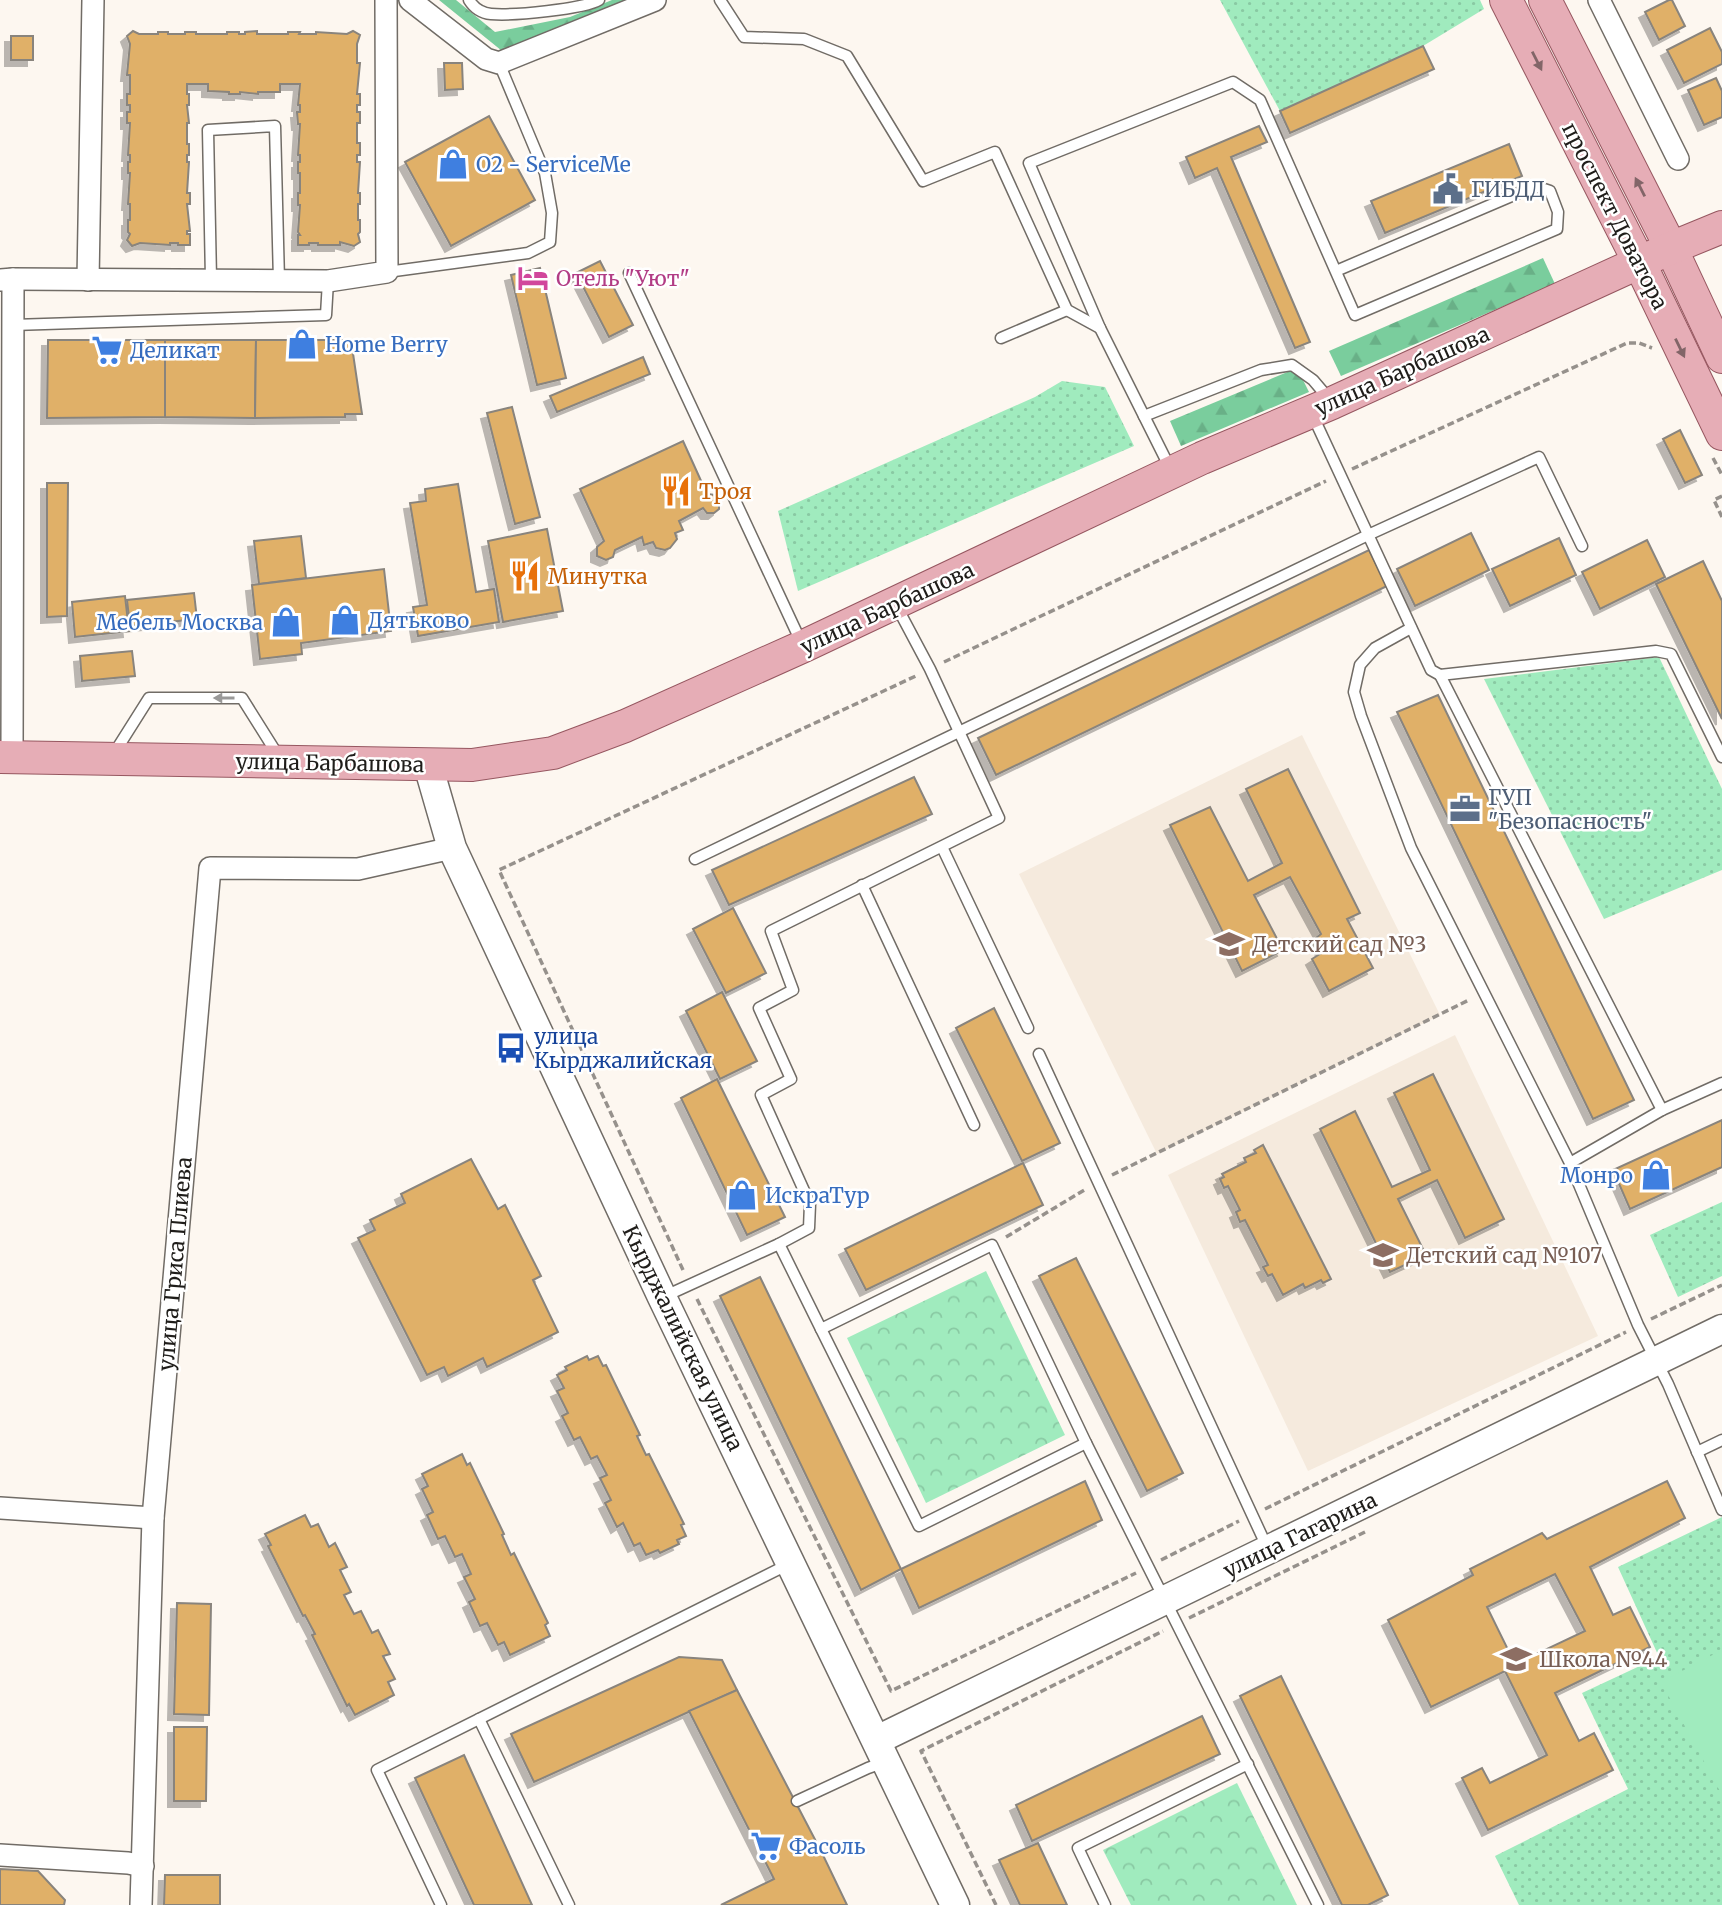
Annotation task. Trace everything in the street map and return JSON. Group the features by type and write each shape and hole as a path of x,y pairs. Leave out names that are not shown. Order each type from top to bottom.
{"main road":[{"name":"проспект Доватора","path":"1506,0 1640,264 1722,434"},
{"name":"проспект Доватора","path":"1545,0 1671,248 1722,357"},
{"name":"улица Барбашова","path":"6,757 472,765 553,753 625,726 804,646 1202,458 1722,227"}],"street":[{"path":"88,280 93,0"},
{"path":"6,757 13,325 6,279 328,281 387,272 386,0"},
{"path":"410,0 486,60 499,63 655,0"},
{"path":"1599,0 1678,159"},
{"name":"Кырджалийская улица","path":"428,765 452,848 662,1297 955,1905"},
{"name":"улица Гриса Плиева","path":"141,1905 153,1518 210,867 358,869 452,848"},
{"name":"улица Гагарина","path":"882,1751 1172,1612 1268,1550 1722,1329"},
{"path":"0,1508 153,1518"},
{"path":"0,1855 143,1866"}],"lane":[{"path":"469,0 475,8 490,14 542,12 599,0"},
{"path":"720,0 744,37 804,39 847,56 923,181 995,152 1067,310 1100,328"},
{"path":"387,272 528,253 550,242 552,213 545,173 499,63"},
{"path":"1172,473 1100,328 1029,163 1233,82 1260,100 1355,315 1557,229 1558,212 1550,191 1535,186 1336,271"},
{"path":"211,279 208,130 275,127 279,281"},
{"path":"629,273 804,646"},
{"path":"13,325 326,315 328,281"},
{"path":"1001,338 1067,310"},
{"path":"1144,416 1261,370 1292,365 1313,380 1368,535 1410,628 1431,670 1440,675 1662,1110"},
{"path":"695,859 1368,535 1539,457 1582,546"},
{"path":"662,1297 809,1228 810,1204 761,1095 791,1079 759,1008 793,990 771,931 999,818 896,604"},
{"path":"1410,628 1375,648 1360,666 1354,692 1410,848 1570,1163 1638,1325 1722,1510"},
{"path":"1440,675 1656,651 1671,653 1722,757"},
{"path":"111,757 149,698 242,698 282,762"},
{"path":"942,846 1028,1028"},
{"path":"862,885 974,1125"},
{"path":"1039,1054 1268,1550"},
{"path":"1570,1163 1662,1110 1722,1083"},
{"path":"779,1244 919,1526 1086,1443"},
{"path":"821,1329 992,1245 1086,1443 1318,1905"},
{"path":"1697,1452 1722,1440"},
{"path":"441,1905 377,1770 791,1562"},
{"path":"479,1719 569,1905"},
{"path":"797,1801 868,1768 882,1751"},
{"path":"1105,1905 1078,1848 1248,1764"}],"path":[{"path":"1722,496 1714,500 1722,517"},
{"path":"992,1245 1098,1182 1484,993"},
{"path":"996,1905 921,1751 1172,1612 1366,1532"}],"shaded area":[{"name":"Детский сад №3","path":"1302,735 1440,1015 1157,1154 1019,874"},
{"name":"Детский сад №107","path":"1455,1035 1598,1336 1308,1471 1168,1175"}],"green space":[{"path":"439,0 456,0 495,32 570,17 612,0 634,0 507,55"},
{"path":"1220,0 1480,0 1484,9 1423,46 1280,111"},
{"path":"1543,258 1555,284 1341,376 1329,351"},
{"path":"1297,368 1309,392 1181,446 1170,421"},
{"path":"1062,381 1105,387 1134,446 798,591 778,511 1035,397"},
{"path":"1659,657 1722,789 1722,870 1604,919 1484,679"},
{"path":"1722,1202 1722,1276 1678,1297 1650,1235"},
{"path":"986,1271 1065,1435 926,1503 847,1338"},
{"path":"1722,1517 1722,1905 1519,1905 1495,1856 1628,1789 1582,1693 1659,1657 1618,1567"},
{"path":"1722,1650 1722,1795 1661,1682"},
{"path":"1237,1783 1297,1905 1131,1905 1103,1850"}],"building":[{"path":"1672,0 1685,26 1659,40 1645,12"},
{"path":"1710,28 1722,52 1722,64 1684,83 1667,50"},
{"path":"133,31 139,34 245,34 257,31 257,34 347,34 353,31 360,35 357,44 357,63 360,63 357,94 360,94 360,105 357,105 357,112 360,112 360,123 357,123 357,143 360,143 360,155 357,155 357,162 360,162 360,242 354,246 340,242 340,245 298,245 300,124 297,112 300,112 300,84 280,84 280,92 229,94 208,91 208,84 187,84 187,193 190,193 190,204 187,204 190,231 187,231 187,234 190,234 190,245 140,243 132,246 127,240 130,234 130,123 127,123 127,112 130,112 130,105 127,105 127,94 130,94 130,75 127,75 130,44 127,36"},
{"path":"11,36 33,36 33,60 11,60"},
{"path":"1423,46 1434,69 1290,133 1280,111"},
{"path":"444,63 462,63 463,89 445,90"},
{"path":"1716,78 1722,91 1722,117 1704,125 1688,90"},
{"path":"489,116 535,200 451,246 405,162"},
{"path":"1259,126 1267,142 1231,157 1310,342 1295,348 1217,168 1195,178 1186,157"},
{"path":"1509,144 1522,176 1385,233 1371,201"},
{"path":"600,261 633,325 609,337 576,273"},
{"path":"540,268 566,378 537,385 511,275"},
{"path":"48,340 165,340 165,417 47,418"},
{"path":"165,340 256,340 255,418 165,417"},
{"path":"256,340 351,340 362,414 345,414 345,417 255,418"},
{"path":"643,357 650,374 557,412 550,396"},
{"path":"512,407 540,517 515,524 487,413"},
{"path":"1680,430 1702,475 1685,483 1663,439"},
{"path":"683,441 707,494 715,495 719,500 719,509 714,513 707,513 703,508 679,521 683,530 675,533 677,539 665,550 656,548 653,542 644,545 642,537 615,550 613,557 606,560 597,556 597,547 604,541 580,489"},
{"path":"47,483 68,483 67,616 47,617"},
{"path":"458,484 476,592 494,589 499,622 418,636 413,607 427,605 410,503 426,501 425,489"},
{"name":"Минутка","path":"547,529 563,611 503,622 488,541"},
{"path":"1471,533 1489,570 1415,606 1397,569"},
{"path":"301,536 306,578 259,584 254,541"},
{"path":"1559,538 1576,575 1510,606 1492,569"},
{"path":"1647,540 1665,577 1600,609 1582,572"},
{"path":"1369,550 1387,586 996,775 978,738"},
{"path":"1703,561 1722,601 1722,719 1656,584"},
{"path":"384,569 391,631 301,643 302,654 260,659 252,585"},
{"path":"194,593 197,619 130,626 127,600"},
{"path":"125,596 129,631 75,637 72,602"},
{"path":"132,651 135,676 82,681 80,656"},
{"path":"1438,695 1634,1100 1593,1119 1397,712"},
{"path":"1288,769 1360,913 1347,919 1373,968 1329,991 1312,959 1323,952 1316,938 1321,934 1290,877 1254,895 1283,950 1242,971 1170,825 1210,807 1248,881 1282,863 1246,789"},
{"path":"914,777 932,814 729,905 712,870"},
{"path":"733,908 766,973 726,993 693,929"},
{"path":"722,992 757,1061 720,1079 686,1011"},
{"path":"994,1008 1060,1143 1022,1161 956,1028"},
{"path":"1433,1074 1504,1219 1465,1238 1437,1180 1398,1199 1426,1255 1390,1272 1320,1129 1355,1111 1392,1187 1430,1170 1394,1093"},
{"path":"717,1079 785,1217 747,1235 681,1098"},
{"path":"1722,1120 1722,1167 1630,1209 1613,1170"},
{"path":"1263,1145 1331,1279 1323,1283 1321,1280 1305,1288 1303,1284 1283,1295 1272,1274 1268,1276 1263,1267 1268,1265 1245,1220 1240,1222 1236,1212 1240,1210 1228,1186 1224,1188 1220,1179 1224,1177 1222,1174 1246,1162 1244,1158 1256,1153 1254,1150"},
{"path":"471,1159 498,1209 505,1205 541,1276 533,1280 558,1332 487,1367 483,1358 448,1376 444,1367 427,1375 358,1238 375,1230 370,1220 405,1203 401,1194"},
{"path":"1023,1163 1043,1205 866,1290 845,1249"},
{"path":"1076,1258 1183,1473 1147,1491 1039,1276"},
{"path":"760,1277 901,1569 861,1590 720,1296"},
{"path":"587,1356 589,1360 598,1356 603,1366 606,1365 640,1435 637,1436 646,1455 649,1454 684,1524 681,1525 686,1536 677,1540 679,1544 660,1553 658,1550 646,1555 640,1543 634,1546 623,1523 617,1527 605,1503 611,1500 600,1478 607,1475 597,1456 591,1459 580,1437 574,1440 562,1416 568,1413 557,1391 564,1388 557,1375 567,1370 565,1367"},
{"path":"462,1454 467,1465 470,1463 504,1534 502,1535 511,1555 514,1553 548,1623 545,1625 550,1636 510,1655 504,1642 498,1645 487,1623 480,1626 469,1602 475,1599 464,1577 471,1574 462,1554 455,1557 445,1536 438,1539 427,1515 433,1512 422,1489 428,1486 422,1474"},
{"path":"1085,1481 1102,1520 919,1608 901,1569"},
{"name":"Школа №44","path":"1667,1481 1685,1518 1590,1567 1613,1615 1630,1607 1650,1647 1555,1693 1579,1741 1594,1733 1613,1770 1488,1830 1462,1778 1482,1768 1490,1783 1547,1755 1505,1671 1431,1707 1388,1620 1473,1575 1470,1569 1542,1533 1547,1539","holes":["1555,1574 1585,1631 1515,1664 1487,1607"]},
{"path":"305,1515 311,1527 318,1524 329,1547 335,1543 347,1567 340,1570 351,1592 344,1595 354,1614 361,1611 372,1633 378,1630 390,1654 383,1656 395,1679 388,1682 394,1695 355,1715 349,1704 347,1706 312,1635 315,1634 305,1615 303,1616 268,1546 271,1545 265,1534"},
{"path":"177,1603 211,1604 209,1715 174,1714"},
{"path":"679,1657 722,1660 737,1690 534,1782 511,1734"},
{"path":"1281,1676 1388,1895 1368,1905 1342,1905 1240,1696"},
{"path":"737,1690 847,1905 721,1905 774,1879 689,1711"},
{"path":"1202,1716 1220,1754 1032,1841 1016,1805"},
{"path":"174,1727 207,1727 206,1801 174,1801"},
{"path":"464,1755 532,1905 474,1905 415,1778"},
{"path":"1038,1843 1067,1905 1020,1905 999,1860"},
{"path":"0,1869 38,1871 65,1900 64,1905 0,1905"},
{"path":"165,1875 220,1875 220,1905 164,1905"}],"place":[{"name":"О2 - ServiceMe","path":"453,164"},
{"name":"ГИБДД","path":"1448,189"},
{"name":"Отель \"Уют\"","path":"533,278"},
{"name":"Home Berry","path":"302,344"},
{"name":"Деликат","path":"107,350"},
{"name":"Троя","path":"676,491"},
{"name":"Минутка","path":"525,576"},
{"name":"Дятьково","path":"345,620"},
{"name":"Мебель Москва","path":"286,622"},
{"name":"ГУП \"Безопасность\"","path":"1465,809"},
{"name":"Детский сад №3","path":"1229,944"},
{"name":"улица Кырджалийская","path":"511,1048"},
{"name":"Монро","path":"1656,1175"},
{"name":"ИскраТур","path":"742,1195"},
{"name":"Детский сад №107","path":"1383,1255"},
{"name":"Школа №44","path":"1516,1659"},
{"name":"Фасоль","path":"766,1846"}]}
